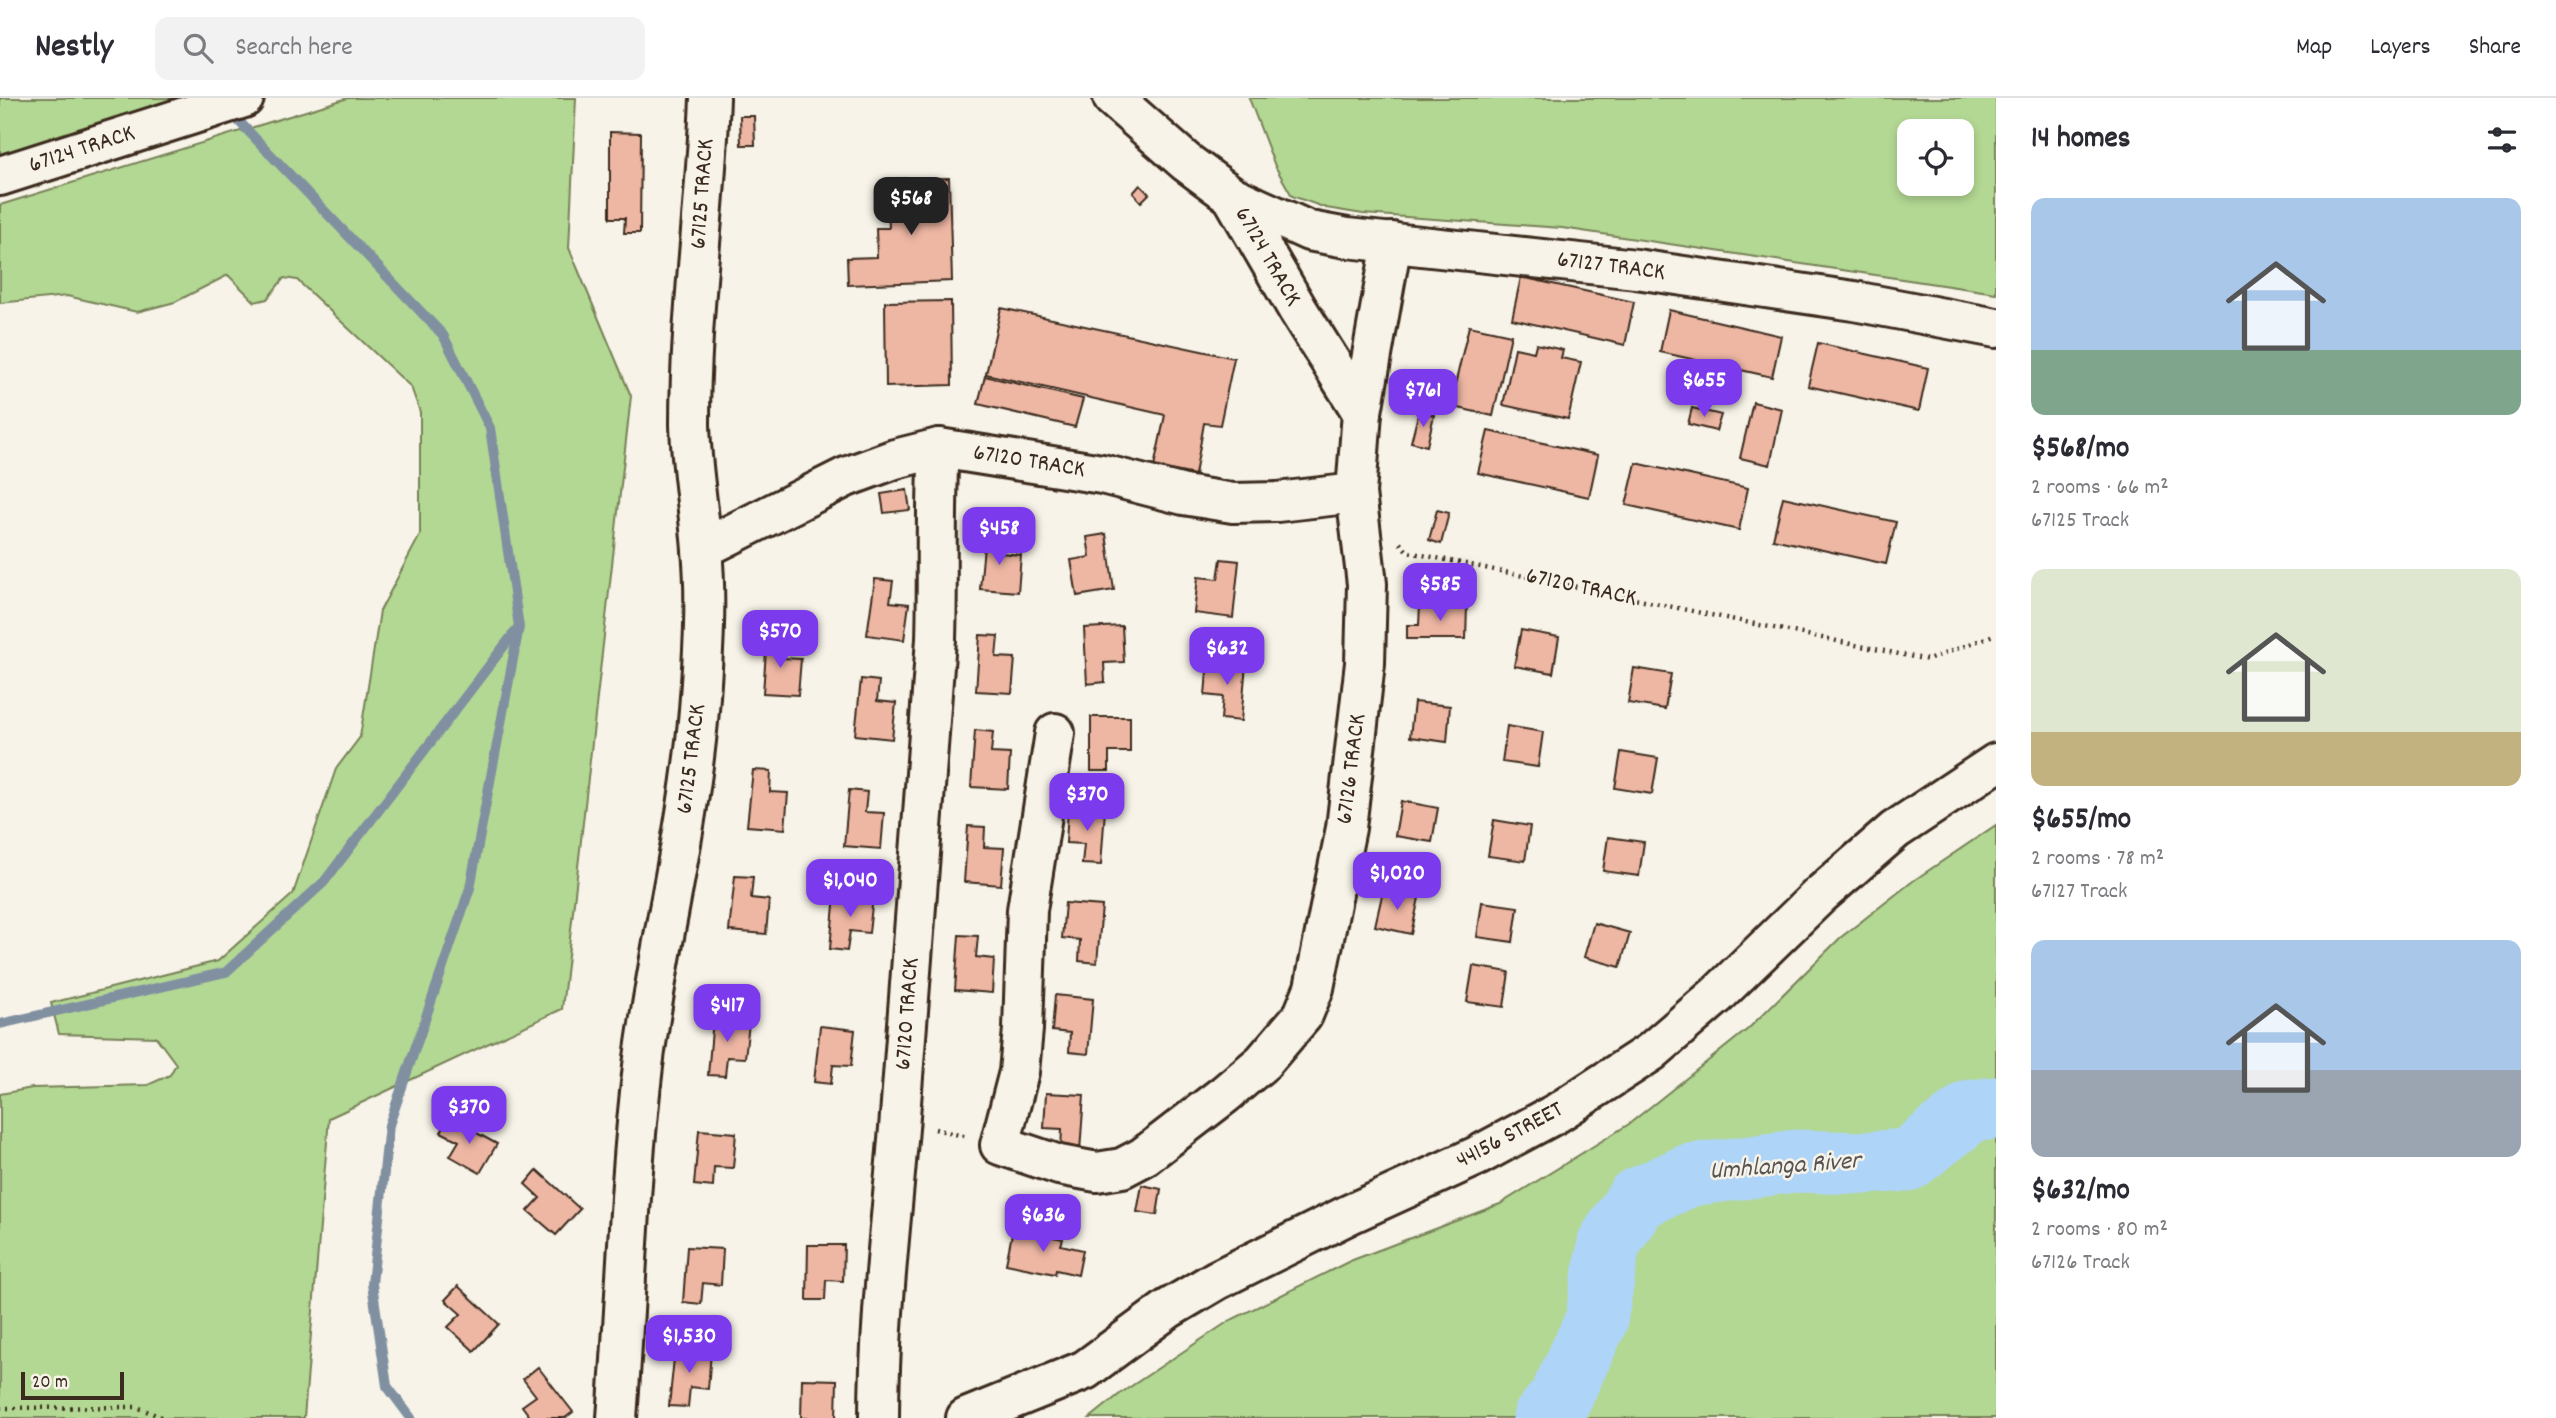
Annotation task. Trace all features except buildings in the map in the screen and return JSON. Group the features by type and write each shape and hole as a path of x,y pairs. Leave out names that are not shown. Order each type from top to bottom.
{"street":[{"name":"67124 TRACK","path":"0,176 244,98"},
{"name":"67124 TRACK","path":"1113,98 1186,163 1232,196 1298,310 1363,412"},
{"name":"67125 TRACK","path":"617,1418 636,1129 642,1076 688,797 699,709 705,589 691,467 690,422 702,102"},
{"name":"67127 TRACK","path":"1232,196 1310,231 1347,238 1650,271 1854,301 1996,328"},
{"name":"67126 TRACK","path":"1000,1145 1059,1166 1097,1172 1122,1168 1143,1157 1263,1062 1303,1015 1314,988 1346,828 1363,677 1367,584 1356,493 1363,412 1392,242"},
{"name":"67120 TRACK","path":"879,1418 879,1354 885,1266 900,1120 936,639 936,505 939,448"},
{"name":"67120 TRACK","path":"702,549 846,477 895,459 939,448 1102,474 1184,495 1233,503 1277,502 1356,493"},
{"path":"1000,1145 1019,1072 1027,910 1055,733"},
{"name":"44156 STREET","path":"965,1418 1085,1370 1168,1310 1217,1280 1350,1214 1477,1156 1557,1113 1651,1052 1717,995 1820,895 1895,830 1996,763"},
{"path":"1026,1418 1085,1370"}],"path":[{"name":"67120 TRACK","path":"1399,542 1408,552 1928,660 1996,634"},
{"path":"900,1120 1000,1145"},
{"path":"0,1408 137,1407 163,1418"}],"green space":[{"path":"0,98 189,98 0,155"},
{"path":"348,98 576,98 569,248 631,396 562,1009 329,1118 304,1418 0,1418 0,1094 32,1088 148,1085 170,1075 176,1064 156,1037 59,1034 51,1003 218,961 293,894 336,769 360,737 380,611 420,535 420,412 411,387 297,280 284,278 267,299 255,302 228,275 175,302 137,312 67,296 0,303 0,205"},
{"path":"1249,98 1996,98 1996,293 1562,228 1363,214 1326,208 1292,196 1275,166"},
{"path":"1996,825 1996,1418 1090,1418 1121,1393 1229,1321 1350,1261 1500,1204 1629,1124 1748,1029 1840,938 1913,881"}],"waterway":[{"path":"230,112 443,335 490,428 519,627 470,888 389,1125 372,1284 387,1386 411,1418"},
{"path":"0,1024 226,972 324,882 517,629"},
{"name":"Umhlanga River","path":"1544,1418 1561,1397 1596,1321 1609,1243 1637,1199 1690,1175 1796,1161 1864,1163 1908,1160 1971,1111 1996,1108"}]}
